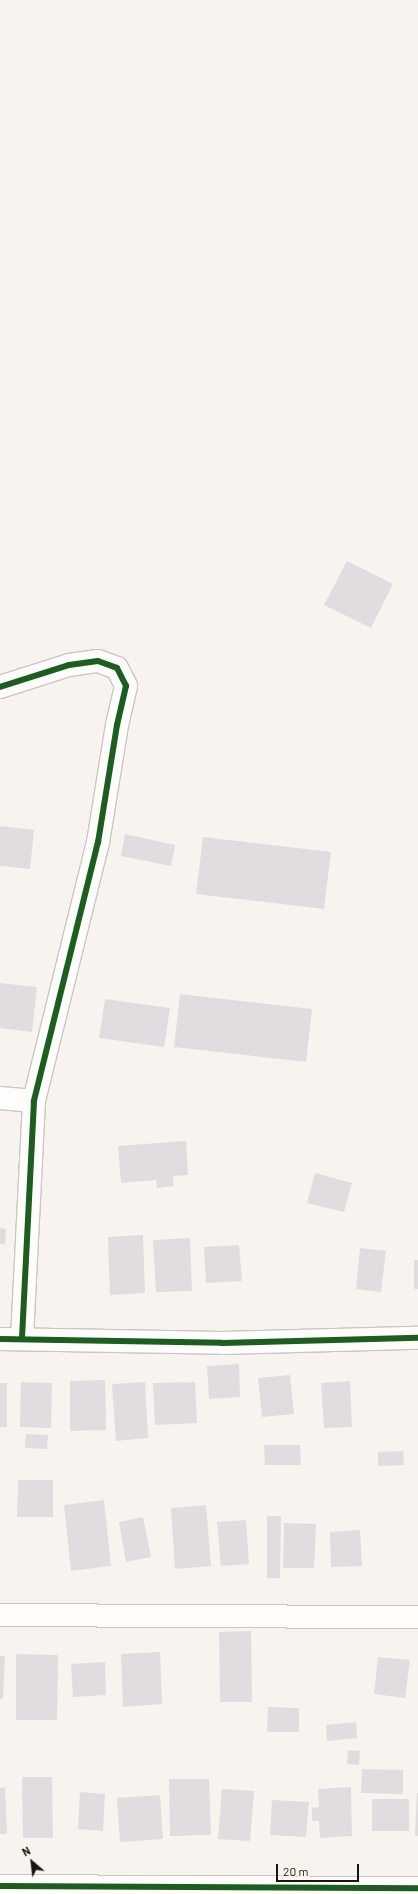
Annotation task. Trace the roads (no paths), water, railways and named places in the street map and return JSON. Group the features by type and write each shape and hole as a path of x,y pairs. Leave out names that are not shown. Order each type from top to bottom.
{"street":[{"path":"0,686 69,664 98,661 117,668 126,686 117,725 98,842 34,1101 22,1339"},
{"path":"0,1098 34,1101"},
{"path":"0,1339 222,1343 418,1338"},
{"path":"0,1615 418,1618"},
{"path":"0,1886 418,1888"}]}
